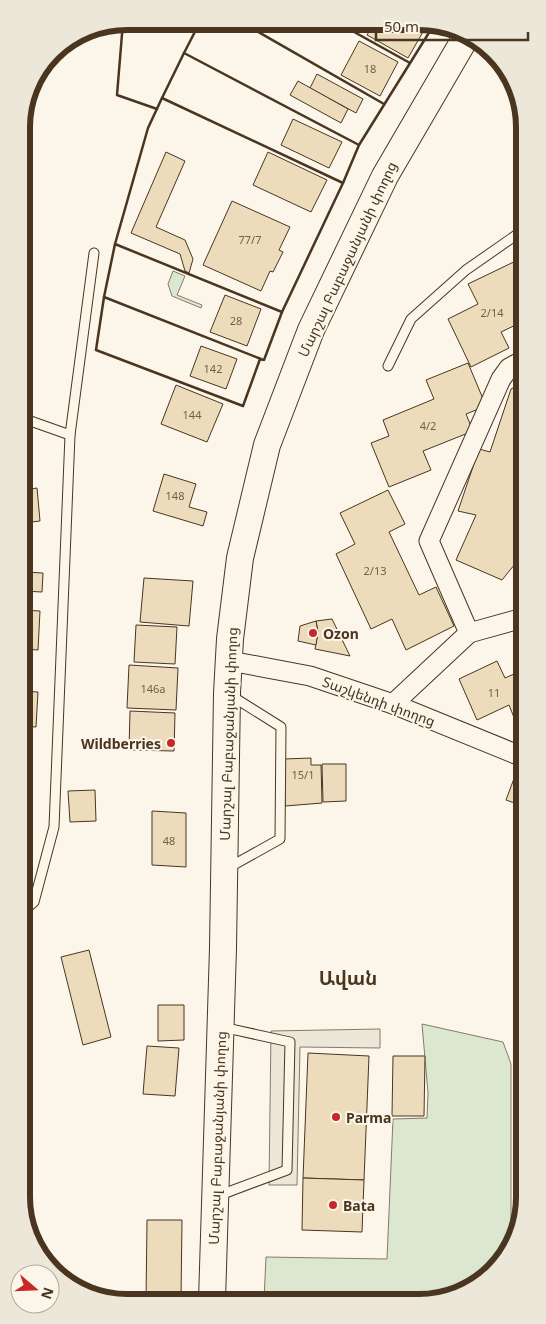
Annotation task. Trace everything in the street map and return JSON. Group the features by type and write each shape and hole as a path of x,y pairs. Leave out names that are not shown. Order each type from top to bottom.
{"main road":[{"name":"Մարշալ Բաբաջանյանի փողոց","path":"212,1294 227,693 230,639 240,558 267,445 311,330 385,176 464,41"}],"street":[{"path":"469,633 429,541 501,379 509,368 516,364"},
{"path":"392,704 469,633 516,620"},
{"name":"Տաշկենդի փողոց","path":"230,662 310,676 516,750"}],"lane":[{"path":"388,366 410,319 466,270 516,235"},
{"path":"30,906 34,902 54,826 70,435 94,253"},
{"path":"30,421 70,435"},
{"path":"224,870 280,839 281,727 227,693"},
{"path":"215,1197 247,1183 287,1170 290,1042 220,1026"}],"green space":[{"path":"173,271 185,276 177,295 202,305 201,308 172,296 168,284"},
{"path":"422,1024 503,1042 511,1064 511,1228 500,1251 488,1266 456,1287 431,1293 264,1294 266,1257 387,1259 393,1119 427,1118 428,1093"}],"shaded area":[{"path":"380,1029 380,1048 300,1047 297,1185 269,1185 271,1031"}],"building":[{"path":"370,30 424,30 408,58 367,35"},
{"path":"359,41 398,62 380,96 341,75"},
{"path":"317,74 363,99 356,113 310,88"},
{"path":"298,81 348,109 341,123 290,95"},
{"path":"293,119 342,142 329,168 281,145"},
{"path":"166,152 185,161 156,227 185,240 193,259 189,273 185,271 180,254 131,233"},
{"path":"268,152 327,180 311,212 253,185"},
{"path":"232,201 290,227 279,250 283,252 273,272 270,271 261,291 203,265"},
{"path":"516,261 516,325 501,332 509,348 471,367 448,319 478,304 468,284"},
{"path":"225,295 261,309 247,346 210,332"},
{"path":"201,346 237,359 226,389 190,376"},
{"path":"468,363 486,406 466,414 473,431 423,451 431,470 389,487 371,443 389,436 383,420 434,399 426,380"},
{"path":"176,385 223,404 207,442 161,424"},
{"path":"516,386 516,563 502,580 456,560 476,515 458,511 479,449 490,452 511,389"},
{"path":"164,474 196,484 189,507 207,512 203,526 153,511"},
{"path":"37,488 40,521 30,522 30,489"},
{"path":"388,490 405,524 389,532 419,595 436,587 454,626 406,650 392,619 371,629 336,554 355,544 340,513"},
{"path":"30,572 43,573 42,592 30,591"},
{"path":"144,578 193,581 189,626 140,622"},
{"path":"30,610 40,611 38,650 30,649"},
{"path":"332,619 350,656 315,649 318,632 316,621"},
{"path":"316,621 318,632 316,645 298,641 300,626"},
{"path":"136,625 177,627 175,664 134,662"},
{"path":"497,661 505,678 516,673 516,720 509,705 477,720 459,679"},
{"path":"129,665 178,668 176,710 127,708"},
{"path":"30,691 38,692 36,727 30,727"},
{"path":"130,711 175,713 174,751 129,750"},
{"path":"311,758 311,765 321,765 322,803 285,806 284,759"},
{"path":"322,764 346,764 346,801 323,802"},
{"path":"516,773 516,804 506,800"},
{"path":"95,790 96,821 70,822 68,791"},
{"path":"152,811 186,813 186,867 152,865"},
{"path":"89,950 111,1037 83,1045 61,957"},
{"path":"158,1005 184,1005 184,1040 158,1041"},
{"path":"147,1046 179,1048 175,1096 143,1094"},
{"name":"Parma","path":"308,1053 369,1056 364,1180 303,1178"},
{"path":"393,1056 425,1056 424,1116 392,1116"},
{"name":"Bata","path":"303,1178 364,1180 362,1232 302,1230"},
{"path":"147,1220 182,1220 181,1294 146,1294"}],"wall":[{"path":"122,30 117,95 157,109"},
{"path":"196,30 184,53 359,145"},
{"path":"255,30 384,104"},
{"path":"351,30 410,63"},
{"path":"115,244 96,350 243,406 260,359 264,360 282,312 359,145 430,31"},
{"path":"184,53 162,98 343,183"},
{"path":"162,98 148,128 115,244 282,312"},
{"path":"104,297 261,359"}],"place":[{"name":"Ozon","path":"313,633"},
{"name":"Wildberries","path":"171,743"},
{"name":"Parma","path":"336,1117"},
{"name":"Bata","path":"333,1205"}],"district":[{"name":"Ավան","path":"348,978"}]}
